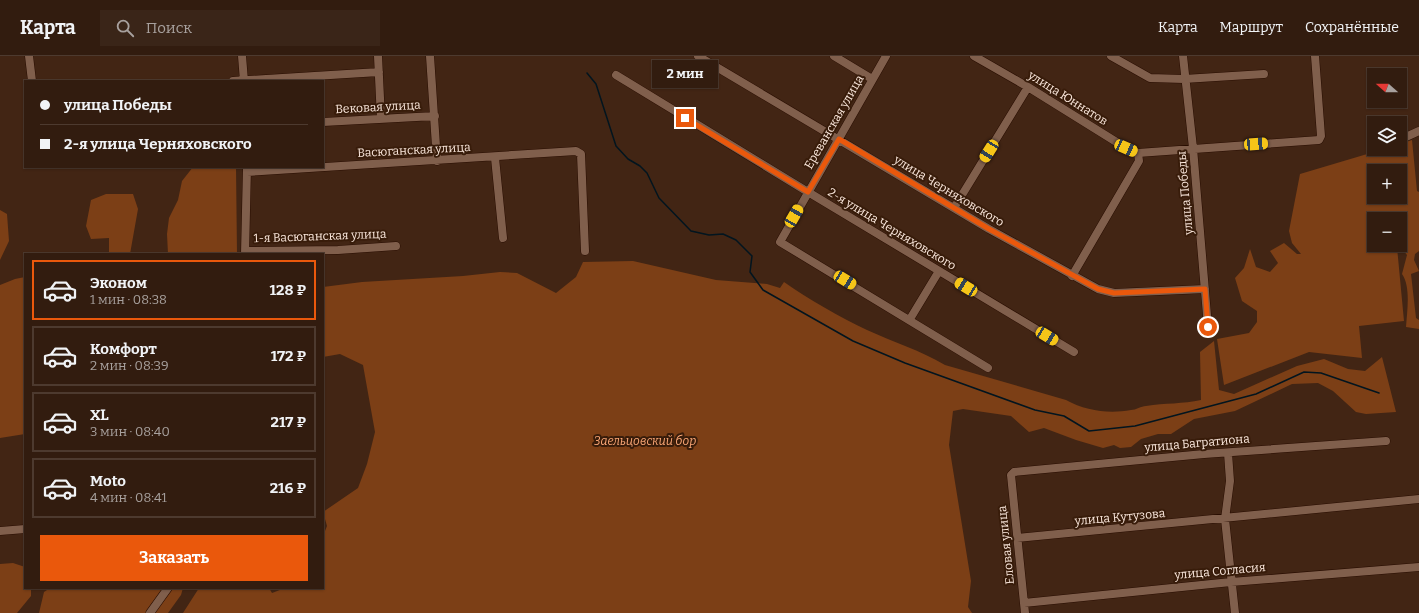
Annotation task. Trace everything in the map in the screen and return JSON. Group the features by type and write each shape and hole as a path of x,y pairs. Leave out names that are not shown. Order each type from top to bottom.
{"street":[{"path":"29,56 32,80"},
{"path":"242,56 244,80"},
{"path":"378,56 381,119"},
{"path":"430,56 437,160"},
{"name":"улица Черняховского","path":"700,56 762,96 839,139 1072,276 1098,289 1114,293 1205,289"},
{"path":"834,56 872,79"},
{"name":"Ереванская улица","path":"886,56 780,242 910,319"},
{"name":"улица Юннатов","path":"974,56 1028,87 1126,148 1138,153"},
{"path":"1111,56 1150,78 1264,74"},
{"name":"улица Победы","path":"1183,56 1184,78 1193,148 1208,327"},
{"path":"1072,276 1139,161 1138,153 1319,140 1321,136 1314,56"},
{"path":"259,80 379,72"},
{"name":"2-я улица Черняховского","path":"616,75 1074,352"},
{"path":"954,208 1028,87"},
{"name":"Вековая улица","path":"324,122 435,116"},
{"path":"1408,136 1419,131"},
{"name":"Васюганская улица","path":"324,165 495,158 576,151 581,154 585,251"},
{"path":"495,158 503,238"},
{"name":"Васюганская улица","path":"247,169 268,168"},
{"path":"245,252 247,169"},
{"name":"1-я Васюганская улица","path":"245,252 338,250 396,246"},
{"path":"938,271 910,319 988,368"},
{"name":"улица Багратиона","path":"1011,475 1014,472 1386,441"},
{"path":"1228,453 1230,481 1225,519 1235,613"},
{"name":"Еловая улица","path":"1011,475 1025,613"},
{"name":"улица Кутузова","path":"1017,538 1419,500"},
{"path":"0,531 24,529"},
{"name":"улица Согласия","path":"1024,604 1231,582 1419,567"},
{"path":"150,613 167,589"}],"green space":[{"path":"1412,140 1417,191 1419,192 1419,251 1415,254 1414,260 1419,271 1411,274 1416,318 1419,320 1419,329 1406,327 1408,307 1407,286 1402,274 1407,255 1404,252 1407,252 1407,212 1367,212 1367,252 1397,252 1404,321 1359,326 1362,358 1309,352 1224,385 1217,339 1249,333 1257,322 1257,311 1242,301 1235,278 1244,268 1250,249 1256,267 1270,272 1278,263 1270,251 1284,243 1297,254 1301,254 1292,243 1289,231 1300,174 1367,154 1367,156 1407,156 1407,142"},
{"path":"192,168 236,168 237,253 168,253 167,234 169,218 178,200 182,181"},
{"path":"106,194 133,194 138,209 130,253 109,253 109,238 91,239 86,226 91,200"},
{"path":"0,210 7,214 9,241 0,260"},
{"name":"Заельцовский бор","path":"633,261 716,280 767,284 780,288 784,282 856,325 906,346 945,365 1066,400 1082,407 1098,411 1114,412 1133,410 1144,406 1201,400 1200,352 1214,341 1219,390 1234,394 1297,366 1324,359 1348,369 1365,371 1382,357 1396,412 1366,414 1356,412 1333,391 1318,383 1292,384 1235,411 1194,419 1171,434 1158,434 1141,439 1131,447 1120,448 1114,445 1103,448 1044,428 1029,432 1011,416 963,409 953,411 949,445 971,581 968,607 972,613 183,613 198,589 270,589 272,593 282,589 324,589 324,534 327,526 324,511 358,488 367,464 375,432 363,365 340,354 324,357 324,287 362,282 463,276 500,272 517,273 556,293 576,277 583,262"},
{"path":"24,277 24,434 0,438 0,285"},
{"path":"13,563 24,567 24,589 31,589 31,596 17,613 0,613 0,564"},
{"path":"48,589 183,589 181,595 168,613 39,613 44,592"}],"waterway":[{"path":"587,73 596,84 616,146 628,159 640,166 647,173 659,198 691,231 709,235 723,234 736,240 752,256 750,272 763,290 853,341 905,363 1035,410 1064,416 1089,431 1135,426 1256,394 1304,372 1321,373 1379,393"}],"route":[{"path":"685,118 808,192 839,139 989,229 1098,289 1114,293 1205,289 1208,327"}]}
